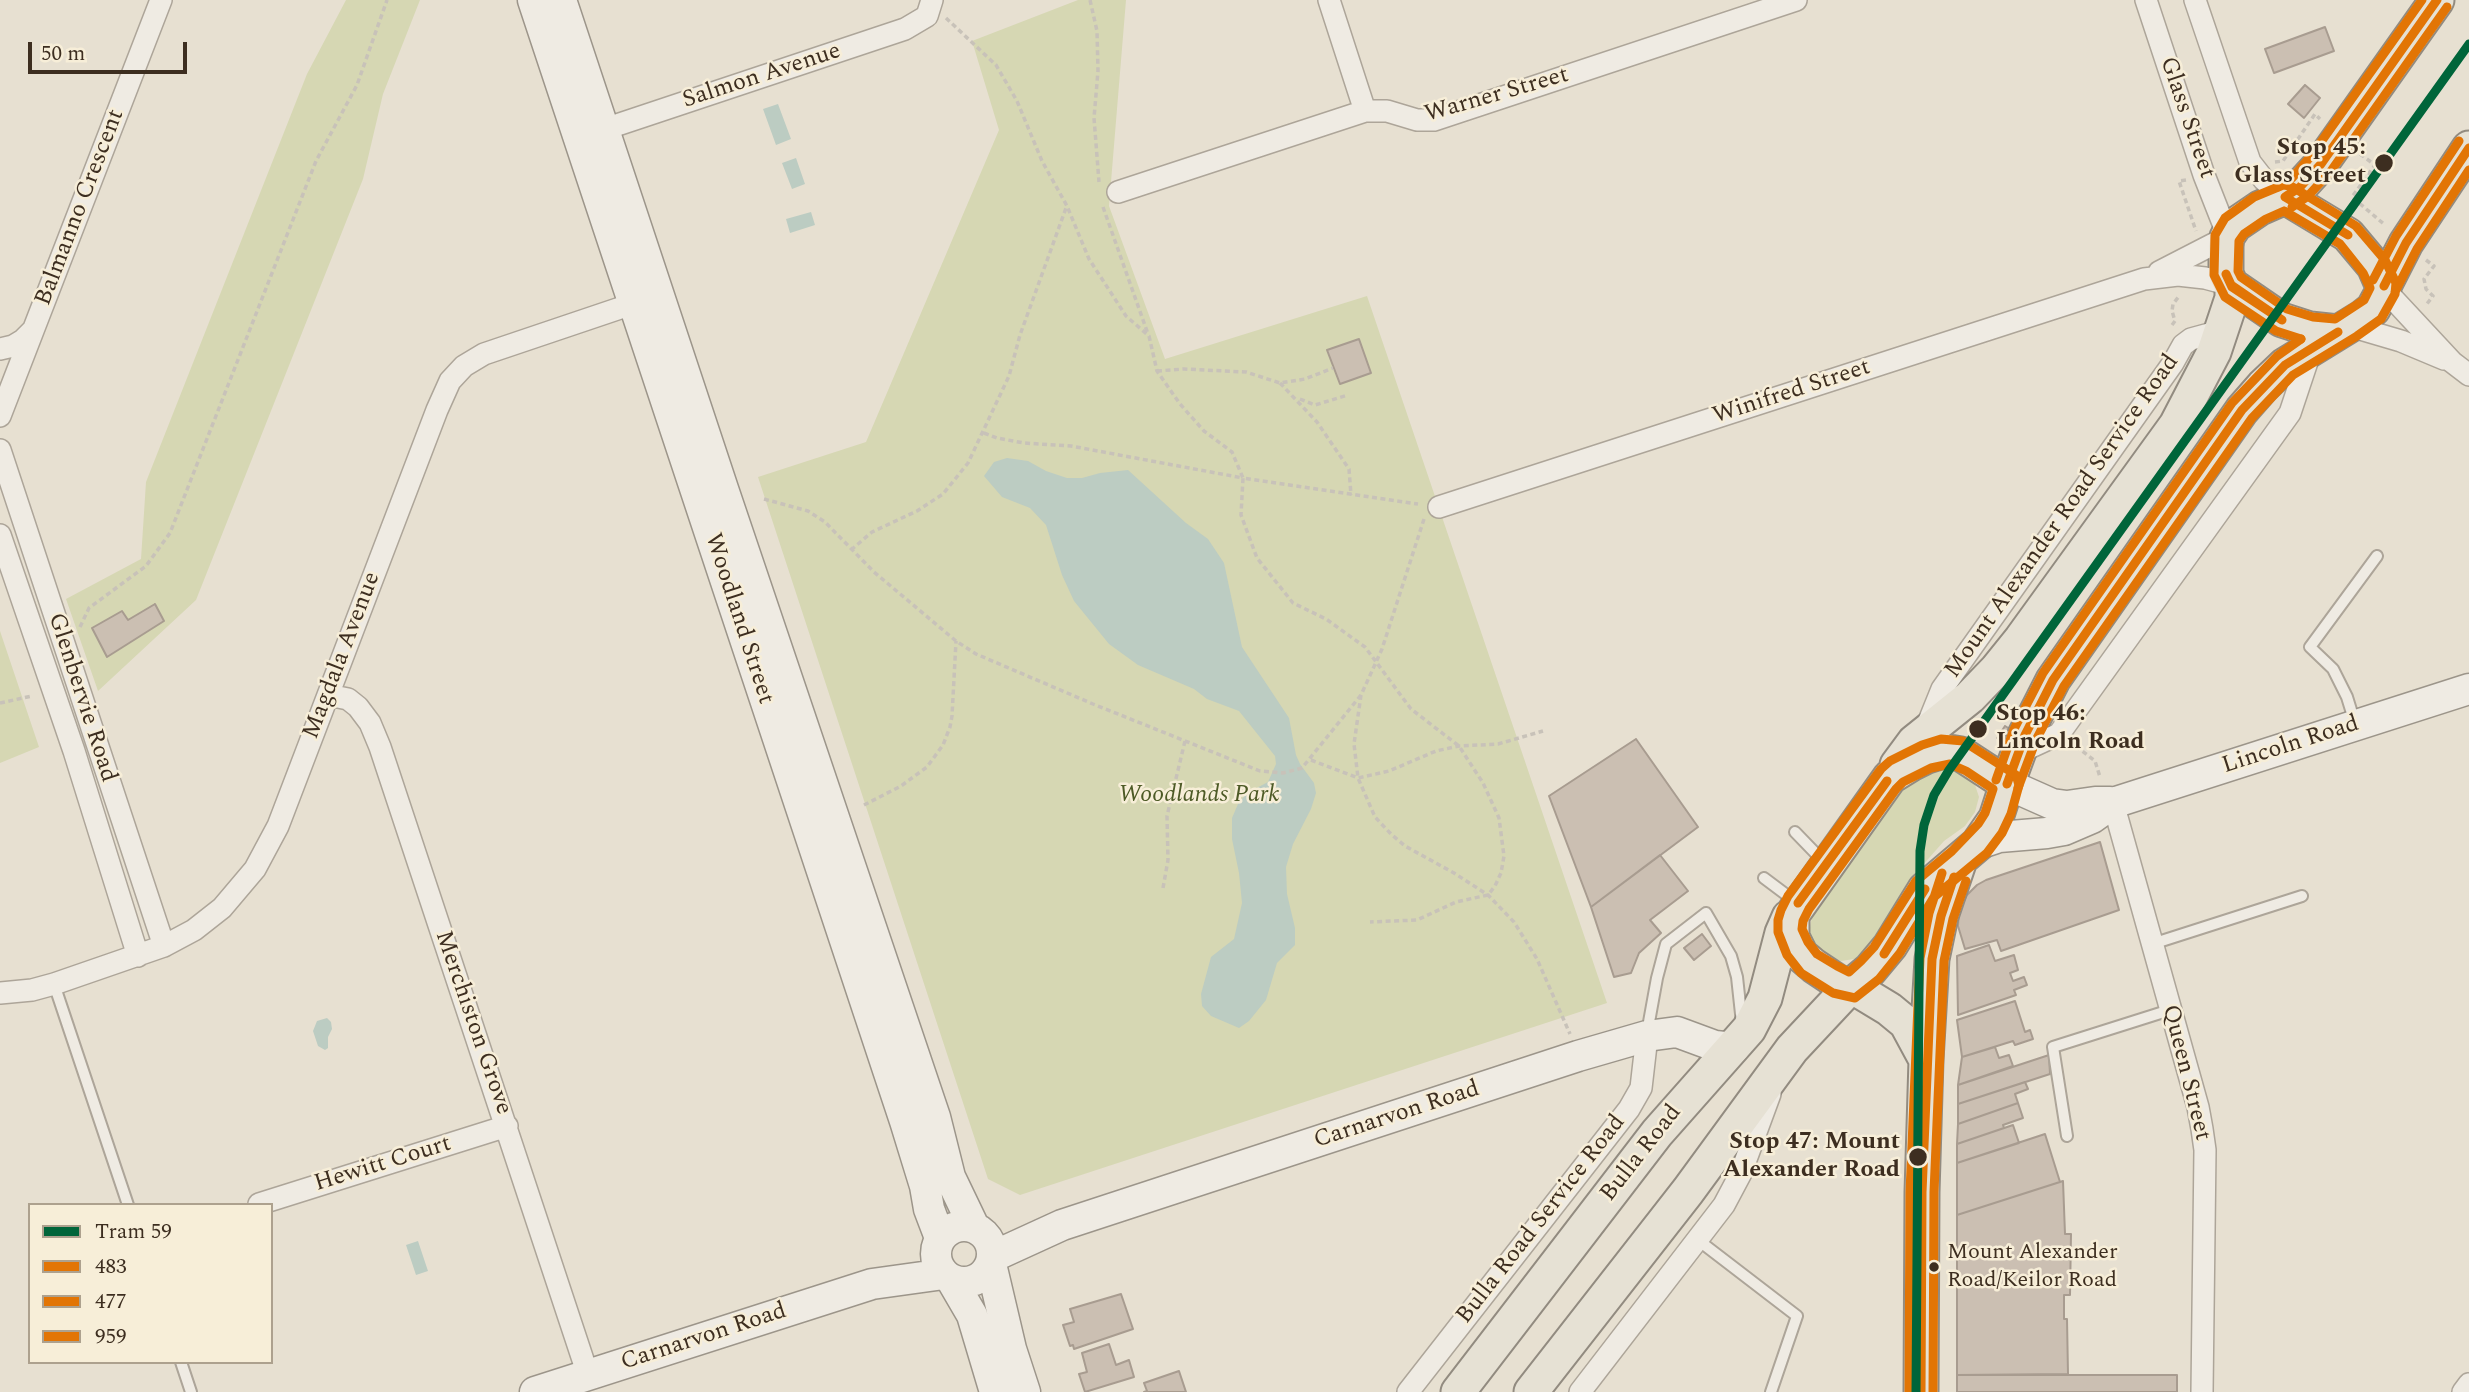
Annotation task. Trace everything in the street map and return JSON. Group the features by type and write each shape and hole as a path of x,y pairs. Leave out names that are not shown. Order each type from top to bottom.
{"main road":[{"name":"Woodland Street","path":"533,0 591,134 864,951 935,1117 950,1177 986,1246 1011,1349 1026,1392"},
{"name":"Woodland Street","path":"561,0 591,134"},
{"path":"2333,335 2282,320 2231,286 2225,268 2228,236 2241,220 2300,187 2320,164 2437,0"},
{"path":"1531,1392 1688,1191 1782,1063 1819,1019 1884,954 1925,889 1969,852 1996,818 2013,768 2048,688 2067,657 2242,410 2272,376 2373,309 2406,243 2469,148"},
{"path":"2284,197 2348,235 2370,259 2384,288"},
{"name":"Bulla Road","path":"1458,1392 1657,1133 1738,1043 1762,1005 1784,927 1798,903 1907,751 1924,733 1980,688 2021,639 2176,425 2206,369 2224,324 2232,298 2231,286"},
{"name":"Lincoln Road","path":"1969,852 1999,837 2064,830 2092,818 2113,803 2469,689"},
{"path":"1887,781 1896,772 1927,756 1951,751 1972,760 2013,768"},
{"name":"Lincoln Road","path":"2013,768 2034,798 2057,806 2113,803"},
{"path":"1921,1392 1922,1204 1926,1060 1933,950 1969,852"},
{"path":"1798,903 1790,921 1797,948 1814,966 1889,1009 1906,1023 1926,1060"},
{"name":"Woodland Street","path":"864,951 905,1121 925,1186 943,1260 972,1315 995,1392"},
{"name":"Carnarvon Road","path":"535,1392 943,1260 955,1227 986,1246 1062,1225 1578,1056 1647,1036 1683,1032 1715,1046 1738,1043"},
{"path":"943,1260 960,1282 978,1278 986,1246"}],"street":[{"name":"Balmanno Crescent","path":"0,416 161,0"},
{"path":"1329,0 1365,111"},
{"name":"Warner Street","path":"1106,193 1365,111 1387,111 1417,121 1434,120 1740,9 1796,0"},
{"name":"Glass Street","path":"2146,0 2204,175 2228,236"},
{"name":"Glass Street","path":"2194,0 2250,162 2259,175 2284,197"},
{"name":"Salmon Avenue","path":"591,134 905,29 927,16 932,2"},
{"name":"Winifred Street","path":"2144,279 2228,236"},
{"name":"Winifred Street","path":"1439,507 2144,279 2160,275 2178,275 2205,278 2231,286"},
{"path":"2384,288 2461,368"},
{"name":"Magdala Avenue","path":"0,993 32,990 138,956 194,930 222,908 255,869 278,826 450,381 464,366 484,354 645,300"},
{"path":"0,349 23,341 33,330"},
{"path":"2333,335 2401,341 2461,368"},
{"name":"Glenbervie Road","path":"0,450 7,492 66,653 164,946"},
{"name":"Glenbervie Road","path":"0,535 74,751 138,956"},
{"name":"Merchiston Grove","path":"328,695 348,699 370,723 507,1126 588,1375"},
{"path":"74,751 96,743"},
{"name":"Queen Street","path":"2113,803 2198,1107 2205,1150 2202,1392"},
{"name":"Bulla Road Service Road","path":"1408,1392 1629,1110 1641,1087 1647,1036"},
{"path":"1580,1392 1728,1198 1741,1173 1782,1063"},
{"name":"Hewitt Court","path":"262,1203 507,1126"},
{"path":"2463,1392 2469,1384"}],"lane":[{"path":"2356,725 2347,697 2333,669 2310,647 2378,556"},
{"path":"1795,832 1826,865"},
{"path":"1765,878 1798,903"},
{"path":"2152,944 2302,896"},
{"path":"1647,1036 1666,944 1706,913 1731,956 1739,996 1738,1043"},
{"path":"54,984 127,1203"},
{"path":"2067,1136 2053,1047 2170,1010"},
{"path":"1698,1240 1797,1316 1771,1392"},
{"path":"182,1364 191,1392"}],"path":[{"path":"66,653 89,608 146,566 170,533 316,161 357,85 387,0"},
{"path":"1090,0 1097,31 1098,71 1094,118 1108,218 1149,337 1157,371 1180,404 1204,431 1231,453 1243,478 1241,515 1257,558 1293,603 1326,619 1365,647 1410,709 1459,746 1494,805 1503,839 1504,856 1501,873 1488,895 1456,902 1417,920 1370,922"},
{"path":"932,2 996,65 1017,101 1042,162 1067,206 1089,259 1126,316 1149,337"},
{"path":"851,550 872,532 917,511 943,494 968,463 1009,376 1020,335 1067,206"},
{"path":"1280,383 1306,379 1333,368"},
{"path":"1157,371 1184,369 1246,372 1280,383 1317,422 1349,469 1351,495"},
{"path":"1297,398 1315,405 1348,395"},
{"path":"984,433 1024,443 1071,446 1243,478 1439,507"},
{"path":"764,499 808,511 825,522 851,550 956,641 976,653 1260,771 1283,773 1302,768 1362,695"},
{"path":"1439,507 1422,520 1382,649 1362,695 1354,744 1358,778 1376,817 1391,834 1405,846 1488,895 1514,922 1537,959 1578,1056"},
{"path":"864,805 901,786 927,767 943,745 950,727 956,641"},
{"path":"0,703 23,699 52,689"},
{"path":"1311,760 1358,778 1389,771 1436,751 1459,746 1498,744 1543,731"},
{"path":"1163,888 1168,860 1167,816 1185,741"}],"green space":[{"path":"346,0 420,0 383,94 363,179 196,600 98,691 66,599 141,559 146,482 307,74"},
{"name":"Woodlands Park","path":"1078,0 1126,0 1109,206 1165,359 1367,296 1607,1003 1020,1195 988,1179 758,477 866,442 999,130 972,41"},
{"path":"0,631 39,747 0,763"},
{"path":"1926,763 1971,773 1979,797 1975,812 1965,826 1944,841 1907,883 1877,939 1866,952 1854,959 1841,961 1829,958 1818,949 1809,933 1813,911 1891,802"}],"shaded area":[{"path":"778,104 791,139 776,145 763,109"},
{"path":"796,158 805,184 792,189 782,163"},
{"path":"811,212 815,225 790,233 786,219"},
{"path":"1007,458 1028,461 1067,478 1128,470 1186,523 1208,539 1224,563 1242,647 1289,718 1296,755 1314,783 1316,793 1293,844 1286,867 1287,894 1295,928 1295,945 1277,963 1266,1000 1249,1021 1239,1028 1211,1016 1202,1006 1201,994 1211,957 1234,939 1242,903 1232,839 1232,818 1247,793 1268,782 1276,764 1275,756 1239,711 1207,699 1194,689 1138,665 1109,644 1074,601 1062,575 1046,525 1030,508 1002,497 984,476 994,462"},
{"path":"327,1018 332,1029 328,1037 328,1048 325,1050 318,1046 313,1031 317,1021"},
{"path":"418,1241 428,1271 416,1275 406,1245"}],"building":[{"path":"2325,27 2334,51 2274,73 2265,49"},
{"path":"2305,85 2320,98 2304,118 2288,104"},
{"path":"1359,339 1371,373 1340,384 1327,350"},
{"path":"155,604 164,621 107,657 92,628 122,611 128,620"},
{"path":"2005,726 2010,729 2001,741 1997,738"},
{"path":"1636,739 1698,827 1591,907 1549,796"},
{"path":"2100,842 2119,910 2001,951 1997,940 1965,949 1958,926 1959,910 1967,895 1977,885"},
{"path":"1660,855 1688,891 1650,920 1661,933 1639,953 1631,973 1614,977 1591,907"},
{"path":"1702,934 1711,946 1694,960 1684,948"},
{"path":"1989,945 1995,961 2014,955 2018,970 2010,973 2013,981 2024,977 2027,985 2014,990 2016,995 1958,1015 1957,956"},
{"path":"2015,1001 2025,1032 2030,1030 2033,1039 2015,1045 2013,1041 1962,1057 1957,1020"},
{"path":"1995,1047 1999,1058 2009,1055 2013,1066 1958,1085 1962,1057"},
{"path":"2049,1055 2050,1074 1958,1104 1958,1085"},
{"path":"2025,1082 2028,1089 2015,1094 2018,1103 1958,1124 1958,1104"},
{"path":"2018,1103 2023,1118 2003,1125 2004,1128 1957,1144 1958,1124"},
{"path":"2013,1125 2019,1143 1957,1163 1957,1144"},
{"path":"2045,1134 2060,1182 1957,1215 1957,1163"},
{"path":"2063,1181 2065,1234 2071,1234 2070,1295 2064,1295 2068,1374 1957,1375 1957,1215"},
{"path":"1121,1294 1133,1329 1074,1349 1073,1345 1070,1346 1063,1325 1074,1322 1070,1309"},
{"path":"1109,1344 1116,1365 1129,1360 1134,1377 1085,1392 1079,1374 1087,1372 1082,1353"},
{"path":"1179,1371 1186,1392 1144,1392 1147,1391 1144,1383"},
{"path":"1957,1375 2177,1375 2177,1392 1957,1392"}],"tram line":[{"name":"59","path":"1916,1392 1920,851 1924,825 1934,795 1949,770 2469,44"}],"transit line":[{"name":"959","path":"2278,187 2292,178 2311,156 2422,0"},
{"name":"483","path":"2285,197 2300,187 2321,164 2437,0"},
{"name":"477","path":"2292,207 2308,196 2331,171 2447,7"},
{"name":"959","path":"2373,280 2396,236 2459,141"},
{"name":"483","path":"2384,286 2406,243 2469,148"},
{"name":"477","path":"2395,292 2417,249 2469,170"},
{"name":"477","path":"2018,788 2036,740 2064,686 2252,418 2293,375 2381,319 2395,294 2396,283 2385,260 2356,226 2291,186 2283,185 2254,197 2225,218 2215,235 2214,275 2225,297 2276,331 2301,339"},
{"name":"483","path":"2285,197 2348,235"},
{"name":"483","path":"2285,197 2348,235"},
{"name":"959","path":"2284,211 2340,244 2363,273 2370,288 2364,300 2335,319 2313,317 2287,309 2241,277 2238,271 2239,241 2244,234 2266,219 2284,211"},
{"name":"483","path":"2226,274 2231,285 2282,320"},
{"name":"483","path":"2226,274 2232,287 2282,320"},
{"name":"483","path":"2007,784 2025,735 2053,680 2242,410 2285,365 2338,332"},
{"name":"959","path":"1996,780 2014,729 2043,673 2232,403 2277,356 2301,339"},
{"name":"959","path":"1941,739 1963,741 2016,775 2019,785 2011,814 2002,833 1987,853 1934,897 1900,953 1879,979 1855,998 1833,993 1801,973 1787,955 1778,932 1781,910 1788,896 1881,769 1890,761 1941,739"},
{"name":"477","path":"1950,764 1993,789 1985,813 1978,824 1952,851 1916,881 1874,947 1849,972 1817,954 1802,929 1809,909 1896,789 1903,782 1931,768 1950,764"},
{"name":"483","path":"1798,903 1887,781"},
{"name":"483","path":"1798,903 1887,781"},
{"name":"959","path":"1909,1392 1910,1192 1920,958 1929,913 1942,873"},
{"name":"483","path":"1921,1392 1922,1192 1932,959 1941,916 1954,877"},
{"name":"477","path":"1933,1392 1934,1192 1944,961 1953,919 1966,881"},
{"name":"483","path":"1884,954 1925,889"},
{"name":"483","path":"1884,954 1925,889"}],"place":[{"name":"Stop 45: Glass Street","path":"2384,163"},
{"name":"Stop 46: Lincoln Road","path":"1978,729"},
{"name":"Stop 47: Mount Alexander Road","path":"1918,1157"},
{"name":"Mount Alexander Road/Keilor Road","path":"1934,1267"}]}
